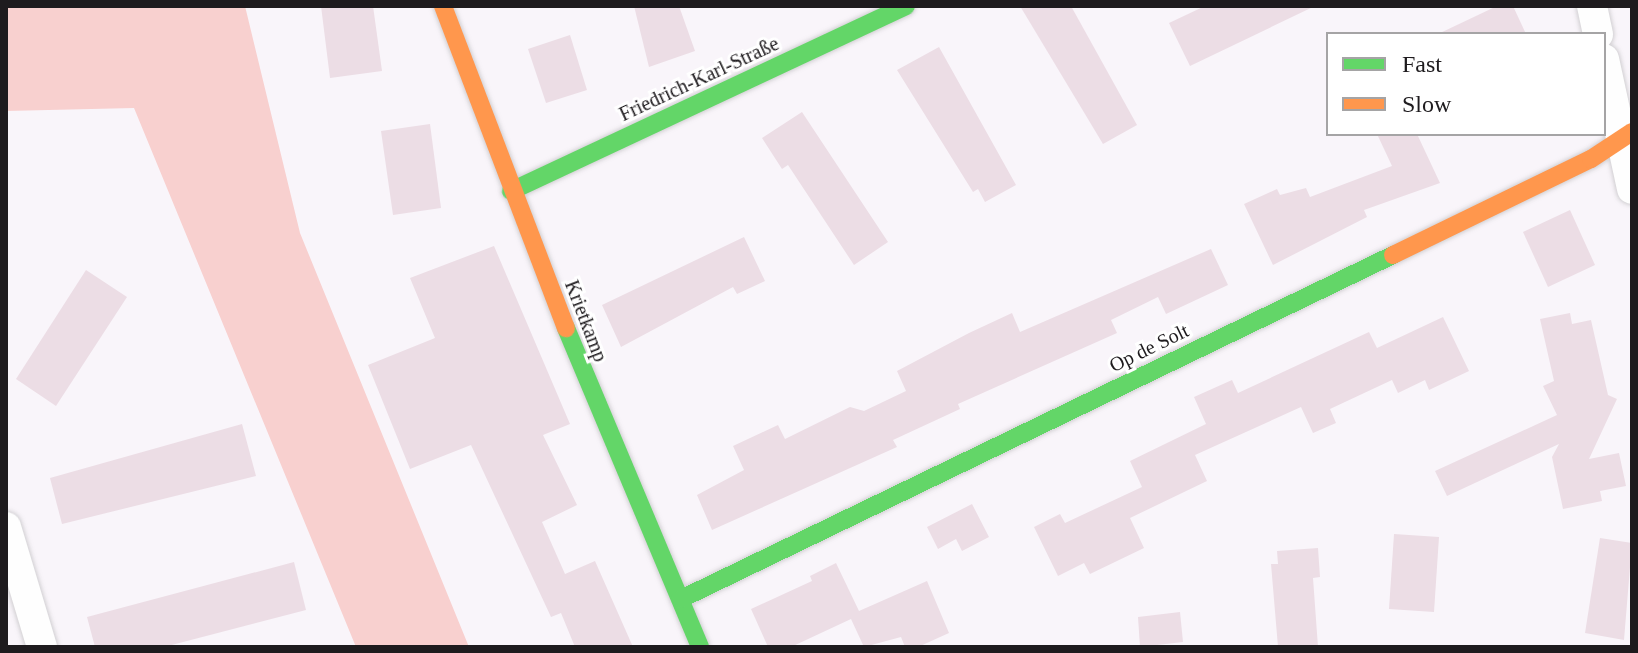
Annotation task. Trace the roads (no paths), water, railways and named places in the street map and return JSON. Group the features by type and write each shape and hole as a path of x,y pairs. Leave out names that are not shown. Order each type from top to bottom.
{"street":[{"name":"Krietkamp","path":"443,6 511,191 700,647"},
{"name":"Friedrich-Karl-Straße","path":"511,191 906,6"},
{"path":"1592,6 1598,32"},
{"path":"1606,66 1626,134 1632,189"},
{"name":"Op de Solt","path":"681,599 1591,159 1626,134"},
{"path":"6,527 42,647"}]}
